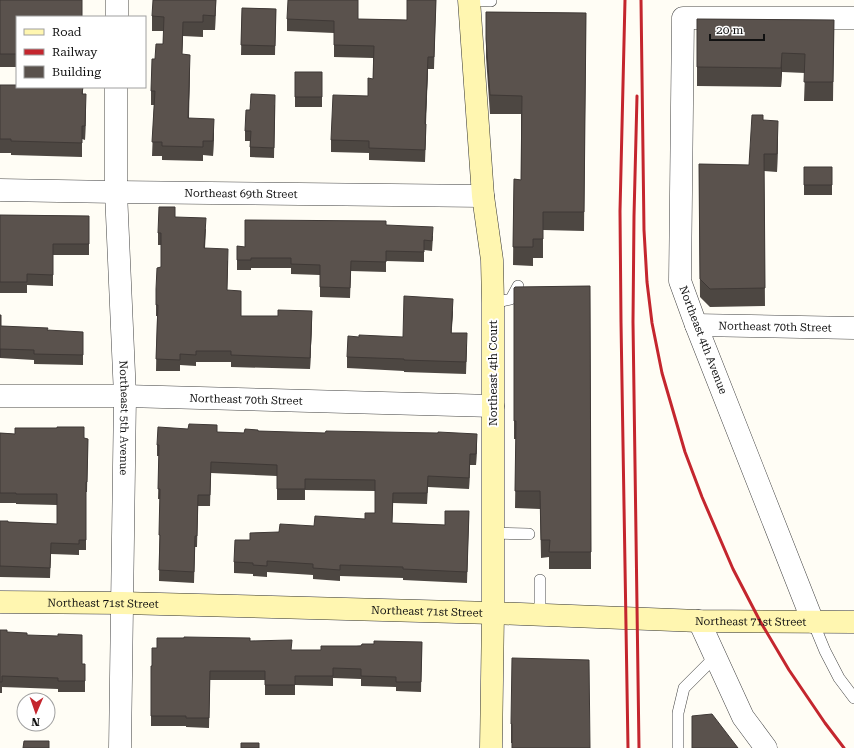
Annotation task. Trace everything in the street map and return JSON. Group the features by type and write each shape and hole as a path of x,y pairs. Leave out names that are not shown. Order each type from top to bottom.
{"street":[{"path":"117,0 117,16"},
{"name":"Northeast 4th Court","path":"469,0 483,196 492,260 493,613 491,748"},
{"name":"Northeast 4th Avenue","path":"813,622 680,281 683,18 854,18"},
{"name":"Northeast 5th Avenue","path":"116,88 116,192 125,396 120,748"},
{"name":"Northeast 69th Street","path":"0,190 483,196"},
{"name":"Northeast 70th Street","path":"696,325 854,328"},
{"name":"Northeast 70th Street","path":"0,396 125,396 493,406"},
{"name":"Northeast 71st Street","path":"0,602 122,603 699,620 854,622"},
{"path":"699,620 743,717 766,748"}],"lane":[{"path":"469,0 491,1"},
{"path":"493,303 511,298 518,286"},
{"path":"493,533 529,534"},
{"path":"540,580 540,615"},
{"path":"813,622 825,651 839,678 854,698"},
{"path":"678,748 678,713 684,688 716,656"}],"building":[{"path":"0,0 82,0 82,16 16,16 16,54 0,54"},
{"path":"153,0 216,0 215,16 203,15 203,22 183,22 182,54 190,55 188,118 214,119 213,141 203,141 203,147 162,146 162,142 152,142 155,91 151,91 152,59 155,59 156,44 163,44 164,17 152,16"},
{"path":"288,0 358,0 358,19 407,20 407,0 436,0 434,57 428,57 425,150 369,148 369,141 331,140 333,95 368,96 368,78 373,79 374,46 334,45 334,21 287,19"},
{"path":"242,8 276,9 275,46 241,45"},
{"path":"486,12 586,13 584,212 543,212 543,239 533,239 533,247 513,247 514,179 521,180 522,96 490,95 486,39"},
{"path":"697,19 834,20 833,82 804,82 805,54 782,53 781,68 697,67"},
{"path":"295,72 322,72 322,97 295,97"},
{"path":"0,85 16,85 16,88 83,88 82,94 86,94 85,126 82,126 82,143 11,141 11,139 0,139"},
{"path":"251,94 275,95 274,148 250,147 251,131 245,131 246,110 250,110"},
{"path":"752,115 763,115 763,120 778,121 777,154 764,154 765,288 710,289 700,279 699,164 749,165"},
{"path":"804,167 832,167 832,185 804,185"},
{"path":"159,207 175,207 175,217 206,218 204,248 228,249 227,290 241,291 241,316 278,316 278,310 312,311 310,358 231,355 231,351 196,351 196,355 180,354 180,360 156,359 158,305 156,305 157,268 161,267 161,233 158,233"},
{"path":"0,215 89,216 89,244 53,244 53,275 27,274 27,282 0,282"},
{"path":"245,220 386,221 386,225 433,227 432,241 424,240 424,252 386,251 386,262 351,261 350,288 320,287 320,265 291,264 291,258 251,258 251,260 237,260 237,246 245,247"},
{"path":"590,286 591,552 549,552 550,540 541,540 540,491 515,491 516,421 514,421 514,288"},
{"path":"404,296 453,299 451,333 467,333 466,362 347,357 348,336 403,337"},
{"path":"0,315 1,326 48,328 47,330 83,332 83,355 34,354 34,350 0,349"},
{"path":"189,424 217,425 217,432 244,433 245,429 258,431 325,433 326,431 438,432 477,434 476,454 470,454 469,478 428,476 427,493 393,493 392,523 445,525 445,511 469,511 467,572 403,569 403,567 340,565 340,570 313,568 313,564 267,561 267,566 253,565 253,563 234,562 235,540 250,540 250,533 279,532 280,524 314,526 315,516 365,519 365,513 375,513 375,480 305,479 305,489 277,489 277,465 211,462 210,495 198,495 194,572 159,570 160,489 158,489 158,427 188,429"},
{"path":"84,427 84,438 88,439 86,540 79,540 79,544 51,543 50,568 0,566 0,521 57,524 57,494 0,493 0,433 15,434 15,428"},
{"path":"0,630 7,630 7,632 27,633 27,635 82,635 82,664 85,664 85,681 58,681 58,678 2,676 2,682 0,682"},
{"path":"157,638 250,638 250,641 292,640 291,650 321,650 321,646 361,646 362,644 374,644 374,641 422,642 421,682 396,682 396,677 361,676 361,669 333,668 333,676 295,676 295,685 265,685 265,671 210,671 209,718 186,718 186,716 151,716 152,648 157,648"},
{"path":"512,658 589,660 590,748 512,748"},
{"path":"712,714 738,748 692,748 692,716"},
{"path":"24,741 49,741 49,748 23,748"},
{"path":"241,743 259,743 259,748 241,748"}],"railway":[{"path":"625,0 620,211 628,748"},
{"path":"641,0 644,230 647,282 652,323 662,373 685,452 702,497 733,569 760,621 789,670 844,748"},
{"path":"637,96 633,322 639,748"}]}
